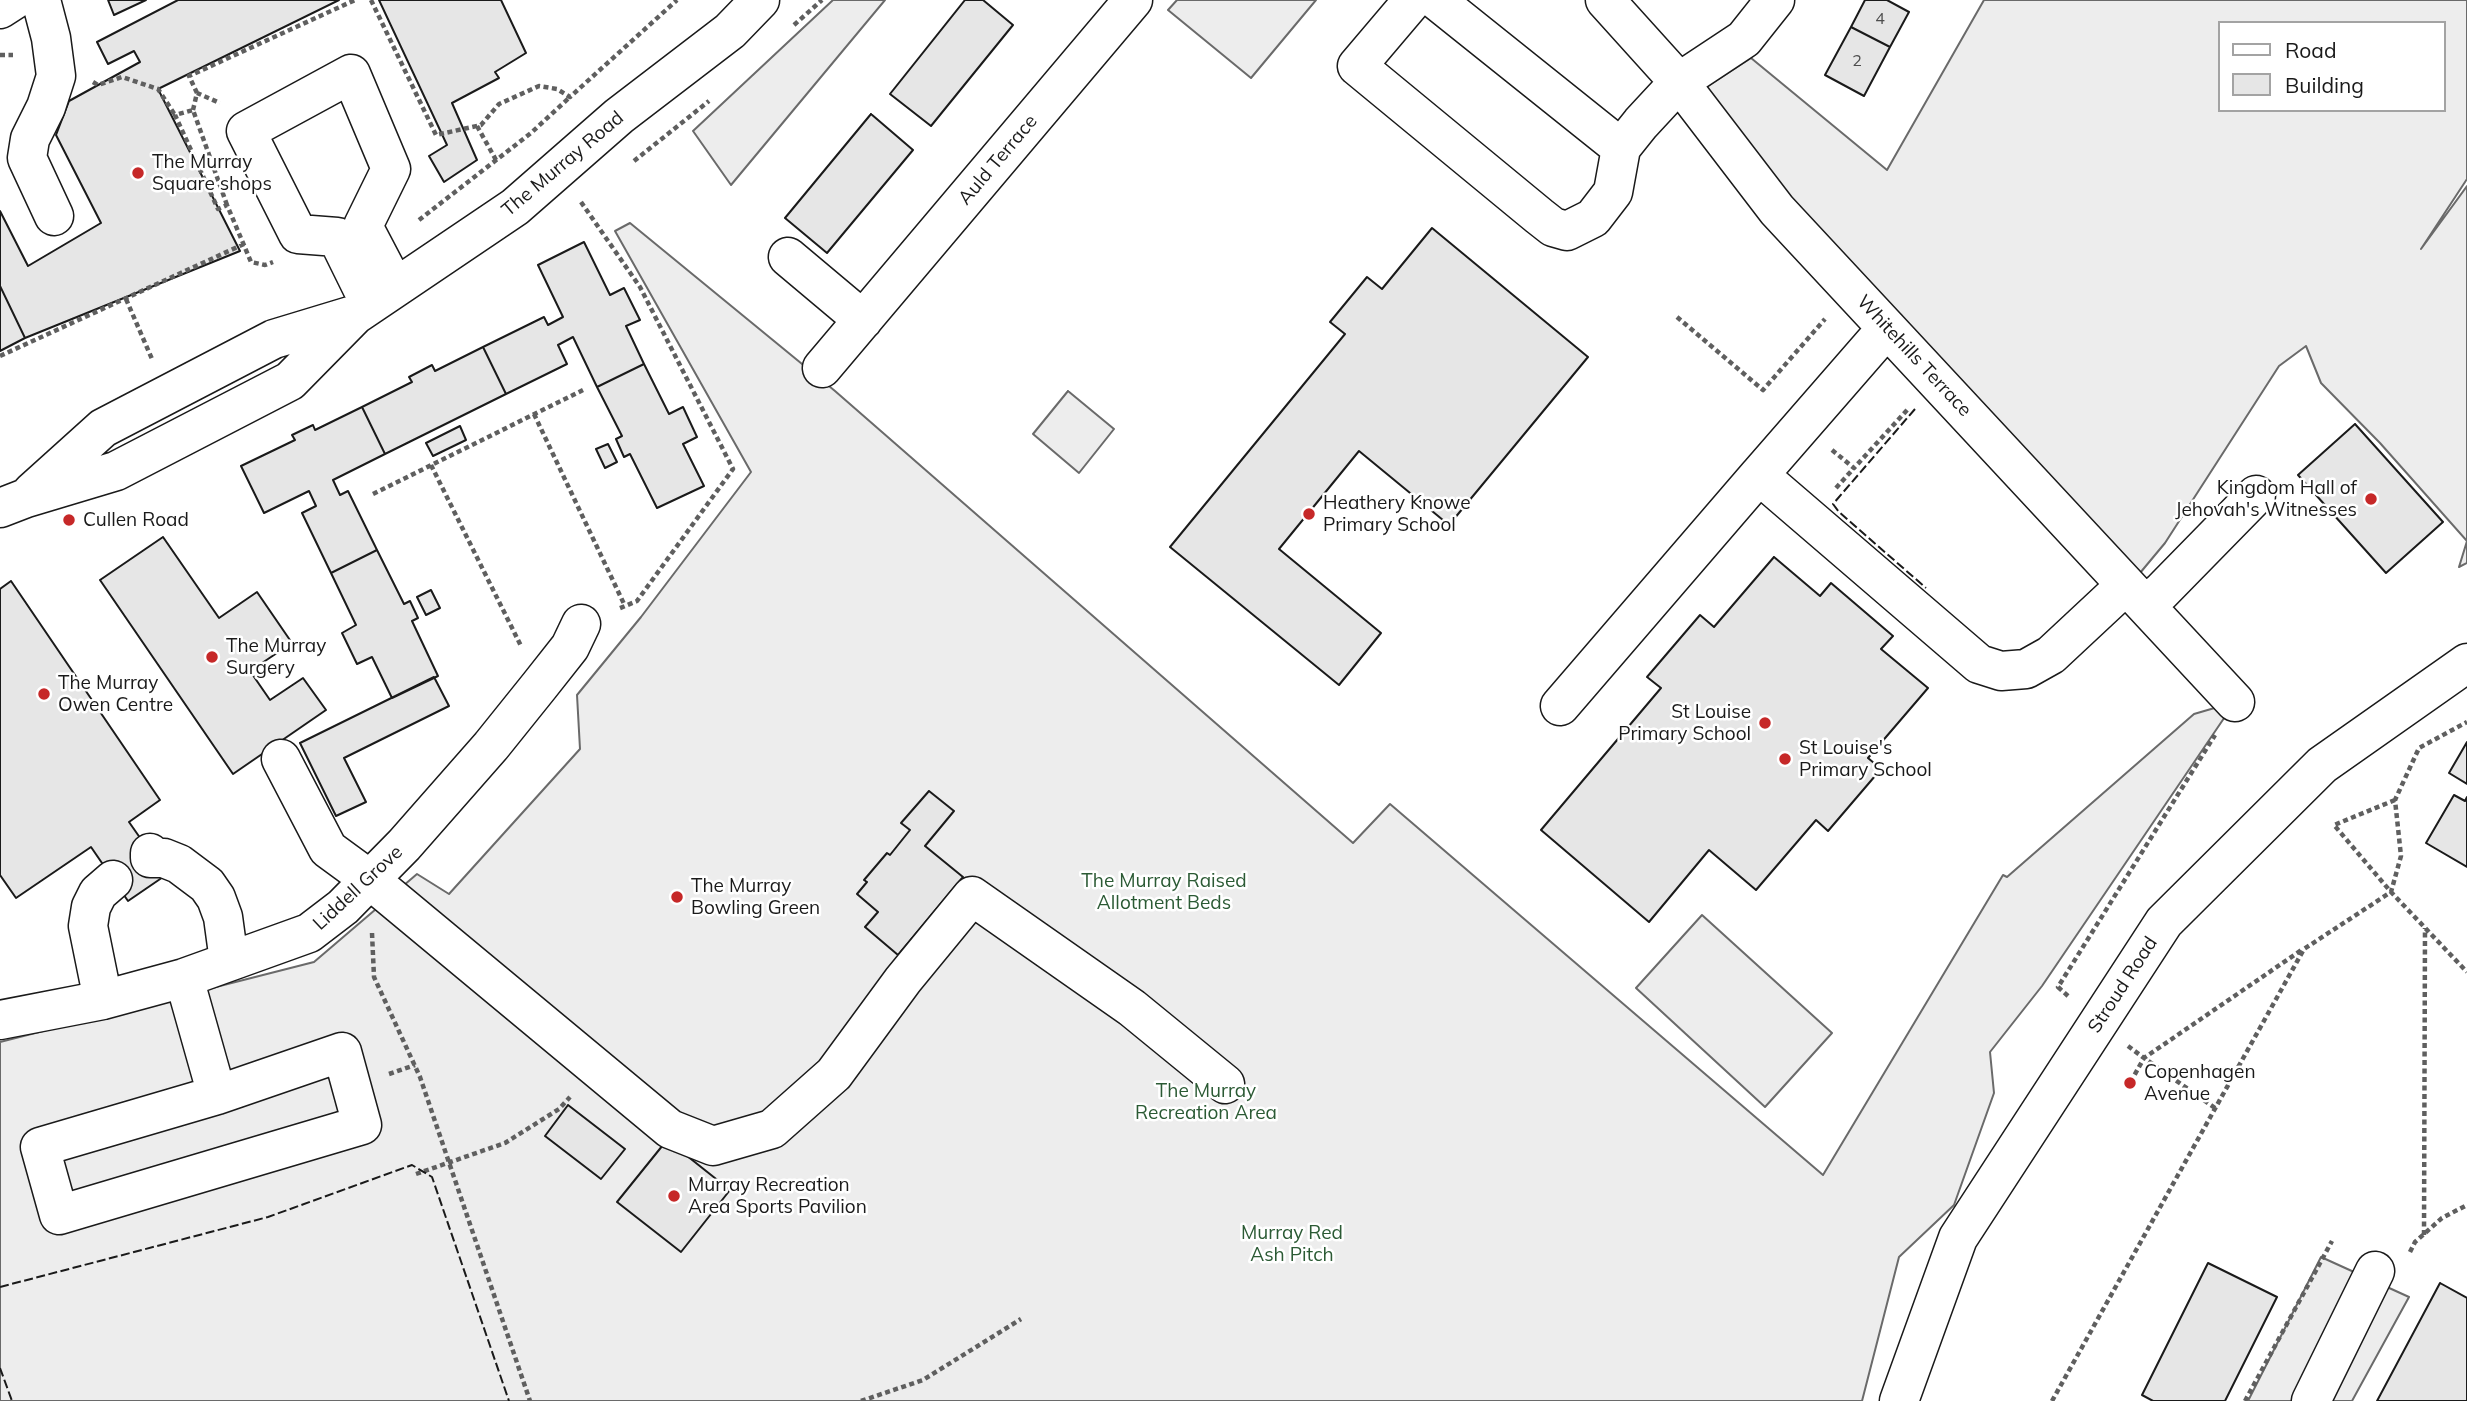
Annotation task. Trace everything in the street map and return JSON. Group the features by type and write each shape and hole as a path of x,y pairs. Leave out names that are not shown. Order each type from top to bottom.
{"street":[{"path":"0,9 14,0"},
{"path":"41,0 51,38 56,76 47,107 30,139 27,158 54,216"},
{"name":"The Murray Road","path":"13,503 103,428 274,340 373,302 515,207 619,116 730,31 760,0"},
{"name":"Auld Terrace","path":"822,368 1133,0"},
{"path":"1413,0 1357,66 1539,216 1553,227 1567,231 1593,218 1613,192 1621,148 1679,82 1744,39 1775,0"},
{"path":"1436,0 1621,148"},
{"name":"Whitehills Terrace","path":"1605,0 1679,82 1777,210 2235,702"},
{"path":"351,74 391,169 363,226 377,253 373,302 337,237 298,234 246,131 351,74"},
{"path":"788,257 863,320"},
{"path":"1560,706 1887,328"},
{"path":"1759,475 1979,664 2001,671 2026,669 2052,655 2136,595 2161,592 2256,495"},
{"name":"Liddell Grove","path":"0,1020 103,1000 184,978 309,933 343,907 404,845 491,746 540,685 570,647 581,624"},
{"name":"Stroud Road","path":"1899,1401 1958,1238 2164,922 2322,765 2467,663"},
{"path":"281,759 328,849 369,879 670,1129 713,1146 772,1129 834,1074 902,980 972,896 1132,1008 1225,1084"},
{"path":"150,853 150,858 164,858 179,864 207,885 216,898 223,917 229,961"},
{"path":"103,1000 88,926 91,907 98,893 113,880"},
{"path":"184,978 217,1095"},
{"path":"342,1052 362,1125 59,1216 40,1147 217,1095 342,1052"},
{"path":"2311,1401 2375,1271"}],"path":[{"path":"251,262 227,205 193,110 197,93 189,76 355,0"},
{"path":"370,0 436,135 481,125 499,104 539,86 557,89 570,97"},
{"path":"377,253 531,133 677,0"},
{"path":"98,85 122,77 158,89 175,115 218,209 227,205"},
{"path":"197,93 222,103"},
{"path":"175,115 193,110"},
{"path":"477,126 496,160"},
{"path":"581,202 640,288 733,469 637,601 581,624"},
{"path":"0,356 243,244"},
{"path":"1677,317 1763,390 1852,289"},
{"path":"126,299 149,351"},
{"path":"373,494 583,390"},
{"path":"534,414 625,606"},
{"path":"431,465 540,685"},
{"path":"2058,987 2235,702"},
{"path":"2130,1083 2144,1058 2391,892 2401,856 2395,800 2420,748 2467,722"},
{"path":"2395,800 2334,825 2391,892 2467,972"},
{"path":"369,879 374,977 420,1077 530,1401"},
{"path":"2424,1235 2425,928"},
{"path":"2052,1401 2304,949"},
{"path":"2144,1058 2215,1108"},
{"path":"416,1174 505,1143 559,1109 596,1067"},
{"path":"2375,1271 2400,1269 2415,1242 2442,1218 2467,1205"},
{"path":"2245,1401 2332,1241"},
{"path":"861,1401 923,1380 1021,1319"}],"shaded area":[{"path":"833,0 885,0 731,185 693,131"},
{"path":"1177,0 1316,0 1251,78 1168,10"},
{"path":"1984,0 2467,0 2467,179 2421,249 2467,186 2467,541 2380,443 2321,383 2306,346 2279,366 2165,543 2140,573 1799,215 1705,88 1751,58 1887,170"},
{"name":"The Murray Recreation Area","path":"630,223 835,391 1353,843 1390,804 1823,1175 2003,875 2007,877 2194,714 2235,702 2042,986 1990,1052 1994,1093 1954,1205 1899,1257 1862,1401 0,1401 0,1042 314,962 417,874 449,894 580,749 577,695 641,617 751,472 615,231"},
{"path":"1068,391 1114,429 1079,473 1033,434"},
{"path":"2467,541 2467,563 2459,567"},
{"path":"1702,915 1832,1033 1765,1107 1636,988"},
{"path":"2321,1257 2409,1297 2352,1401 2248,1401"}],"building":[{"path":"108,0 146,0 114,15"},
{"name":"The Murray Square shops","path":"178,0 339,0 158,89 240,251 25,338 0,286 0,211 28,266 101,223 56,135 69,101 140,62 134,51 108,64 97,42"},
{"path":"379,0 501,0 526,53 495,72 499,78 452,103 477,160 444,182 429,156 447,145"},
{"path":"965,0 983,0 1013,25 931,126 890,94"},
{"path":"1865,0 1887,0 1909,12 1890,47 1851,27"},
{"path":"1851,27 1890,47 1864,96 1825,75"},
{"path":"871,114 913,150 827,253 785,218"},
{"path":"1432,228 1588,357 1449,525 1359,451 1279,549 1381,633 1339,685 1170,547 1345,334 1330,322 1367,277 1382,289"},
{"path":"584,242 610,295 624,288 640,320 626,326 644,364 597,387 573,337 558,345 567,364 506,394 483,347 544,317 548,325 563,317 538,265"},
{"path":"0,286 25,338 0,351"},
{"path":"483,347 506,394 385,454 362,407 412,382 409,377 432,365 435,371"},
{"path":"644,364 669,414 683,407 697,437 683,444 704,486 657,508 630,454 624,457 616,439 622,436 597,387"},
{"path":"362,407 385,454 333,480 340,495 348,491 377,550 331,573 302,513 316,506 309,491 264,513 241,466 295,440 292,435 313,425 315,430"},
{"name":"Kingdom Hall of Jehovah's Witnesses","path":"2355,424 2443,522 2386,573 2298,475"},
{"path":"460,426 466,440 433,456 426,443"},
{"path":"608,444 617,462 605,468 596,449"},
{"name":"The Murray Surgery","path":"163,537 219,618 257,592 292,643 250,671 270,700 303,678 326,710 233,774 100,580"},
{"path":"377,550 404,604 410,601 418,618 412,621 438,676 392,698 372,657 357,664 342,633 356,625 331,573"},
{"name":"St Louise Primary School","path":"1774,557 1820,596 1831,583 1893,636 1881,649 1928,688 1868,758 1881,769 1828,831 1816,820 1756,890 1709,850 1649,922 1541,830 1661,688 1647,677 1700,615 1714,627"},
{"name":"The Murray Owen Centre","path":"11,581 160,800 129,822 166,875 128,901 91,847 16,898 0,875 0,589"},
{"path":"431,590 440,608 426,615 417,597"},
{"path":"434,677 449,706 344,758 366,802 336,816 300,743"},
{"path":"2467,742 2467,784 2449,773"},
{"path":"929,791 954,811 925,846 963,877 898,955 865,927 878,912 857,894 867,882 864,880 887,853 890,855 910,830 901,823"},
{"path":"2454,795 2465,801 2467,797 2467,867 2426,843"},
{"path":"568,1105 625,1149 601,1179 545,1136"},
{"name":"Murray Recreation Area Sports Pavilion","path":"667,1140 730,1190 681,1252 617,1202"},
{"path":"2208,1263 2277,1297 2225,1401 2153,1401 2142,1395"},
{"path":"2440,1283 2467,1298 2467,1401 2377,1401"}],"fence":[{"path":"1915,409 1833,504 1926,588"},
{"path":"0,1287 268,1217 412,1165 432,1177 509,1401"},
{"path":"0,1368 12,1401"}],"place":[{"name":"The Murray Square shops","path":"138,173"},
{"name":"Kingdom Hall of Jehovah's Witnesses","path":"2371,499"},
{"name":"Heathery Knowe Primary School","path":"1309,514"},
{"name":"Cullen Road","path":"69,520"},
{"name":"The Murray Surgery","path":"212,657"},
{"name":"The Murray Owen Centre","path":"44,694"},
{"name":"St Louise Primary School","path":"1765,723"},
{"name":"St Louise's Primary School","path":"1785,759"},
{"name":"The Murray Bowling Green","path":"677,897"},
{"name":"Copenhagen Avenue","path":"2130,1083"},
{"name":"Murray Recreation Area Sports Pavilion","path":"674,1196"}],"park label":[{"name":"The Murray Raised Allotment Beds","path":"1164,892"},
{"name":"Murray Red Ash Pitch","path":"1292,1244"}]}
